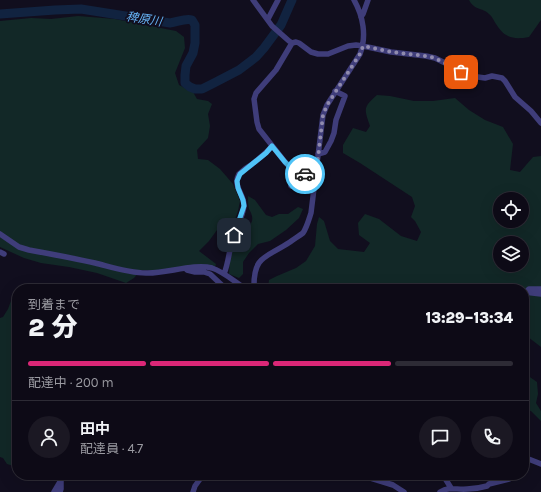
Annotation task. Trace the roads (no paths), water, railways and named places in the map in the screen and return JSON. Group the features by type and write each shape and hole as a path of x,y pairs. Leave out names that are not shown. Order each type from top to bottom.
{"street":[{"path":"253,0 272,26 292,43 299,43 311,52 328,54 348,46 364,42 391,52 435,58 470,76 485,78 492,76 502,78 506,81 515,97 541,123"},
{"path":"268,19 278,0"},
{"path":"254,284 255,271 258,263 266,255 287,244 302,233 307,225 311,213 323,115 327,105 360,54 364,42 361,17 354,0"},
{"path":"361,17 368,0"},
{"path":"292,43 276,70 256,93 254,99 259,129 285,162 300,177"},
{"path":"318,154 325,152 331,141 336,120 345,96 335,92"},
{"path":"224,274 234,235 244,206 237,181 240,174 266,153 272,146"},
{"path":"291,186 300,177 317,166"},
{"path":"0,234 19,247 29,250 127,271 146,274 204,267 212,268 239,284"},
{"path":"185,269 210,274 221,284"},
{"path":"529,289 541,289"},
{"path":"529,292 541,294"},
{"path":"529,459 541,464"},
{"path":"193,492 199,480"},
{"path":"377,480 393,485 404,492"},
{"path":"446,480 451,488"},
{"path":"440,492 451,488 466,489 487,486 505,480"},
{"path":"54,492 61,481"},
{"path":"60,492 61,481"}],"waterway":[{"name":"稗原川","path":"0,14 81,9 170,23 192,20 195,25 195,43 193,53 186,66 185,83 195,89 202,89 239,70 256,57 281,25 292,0"}]}
